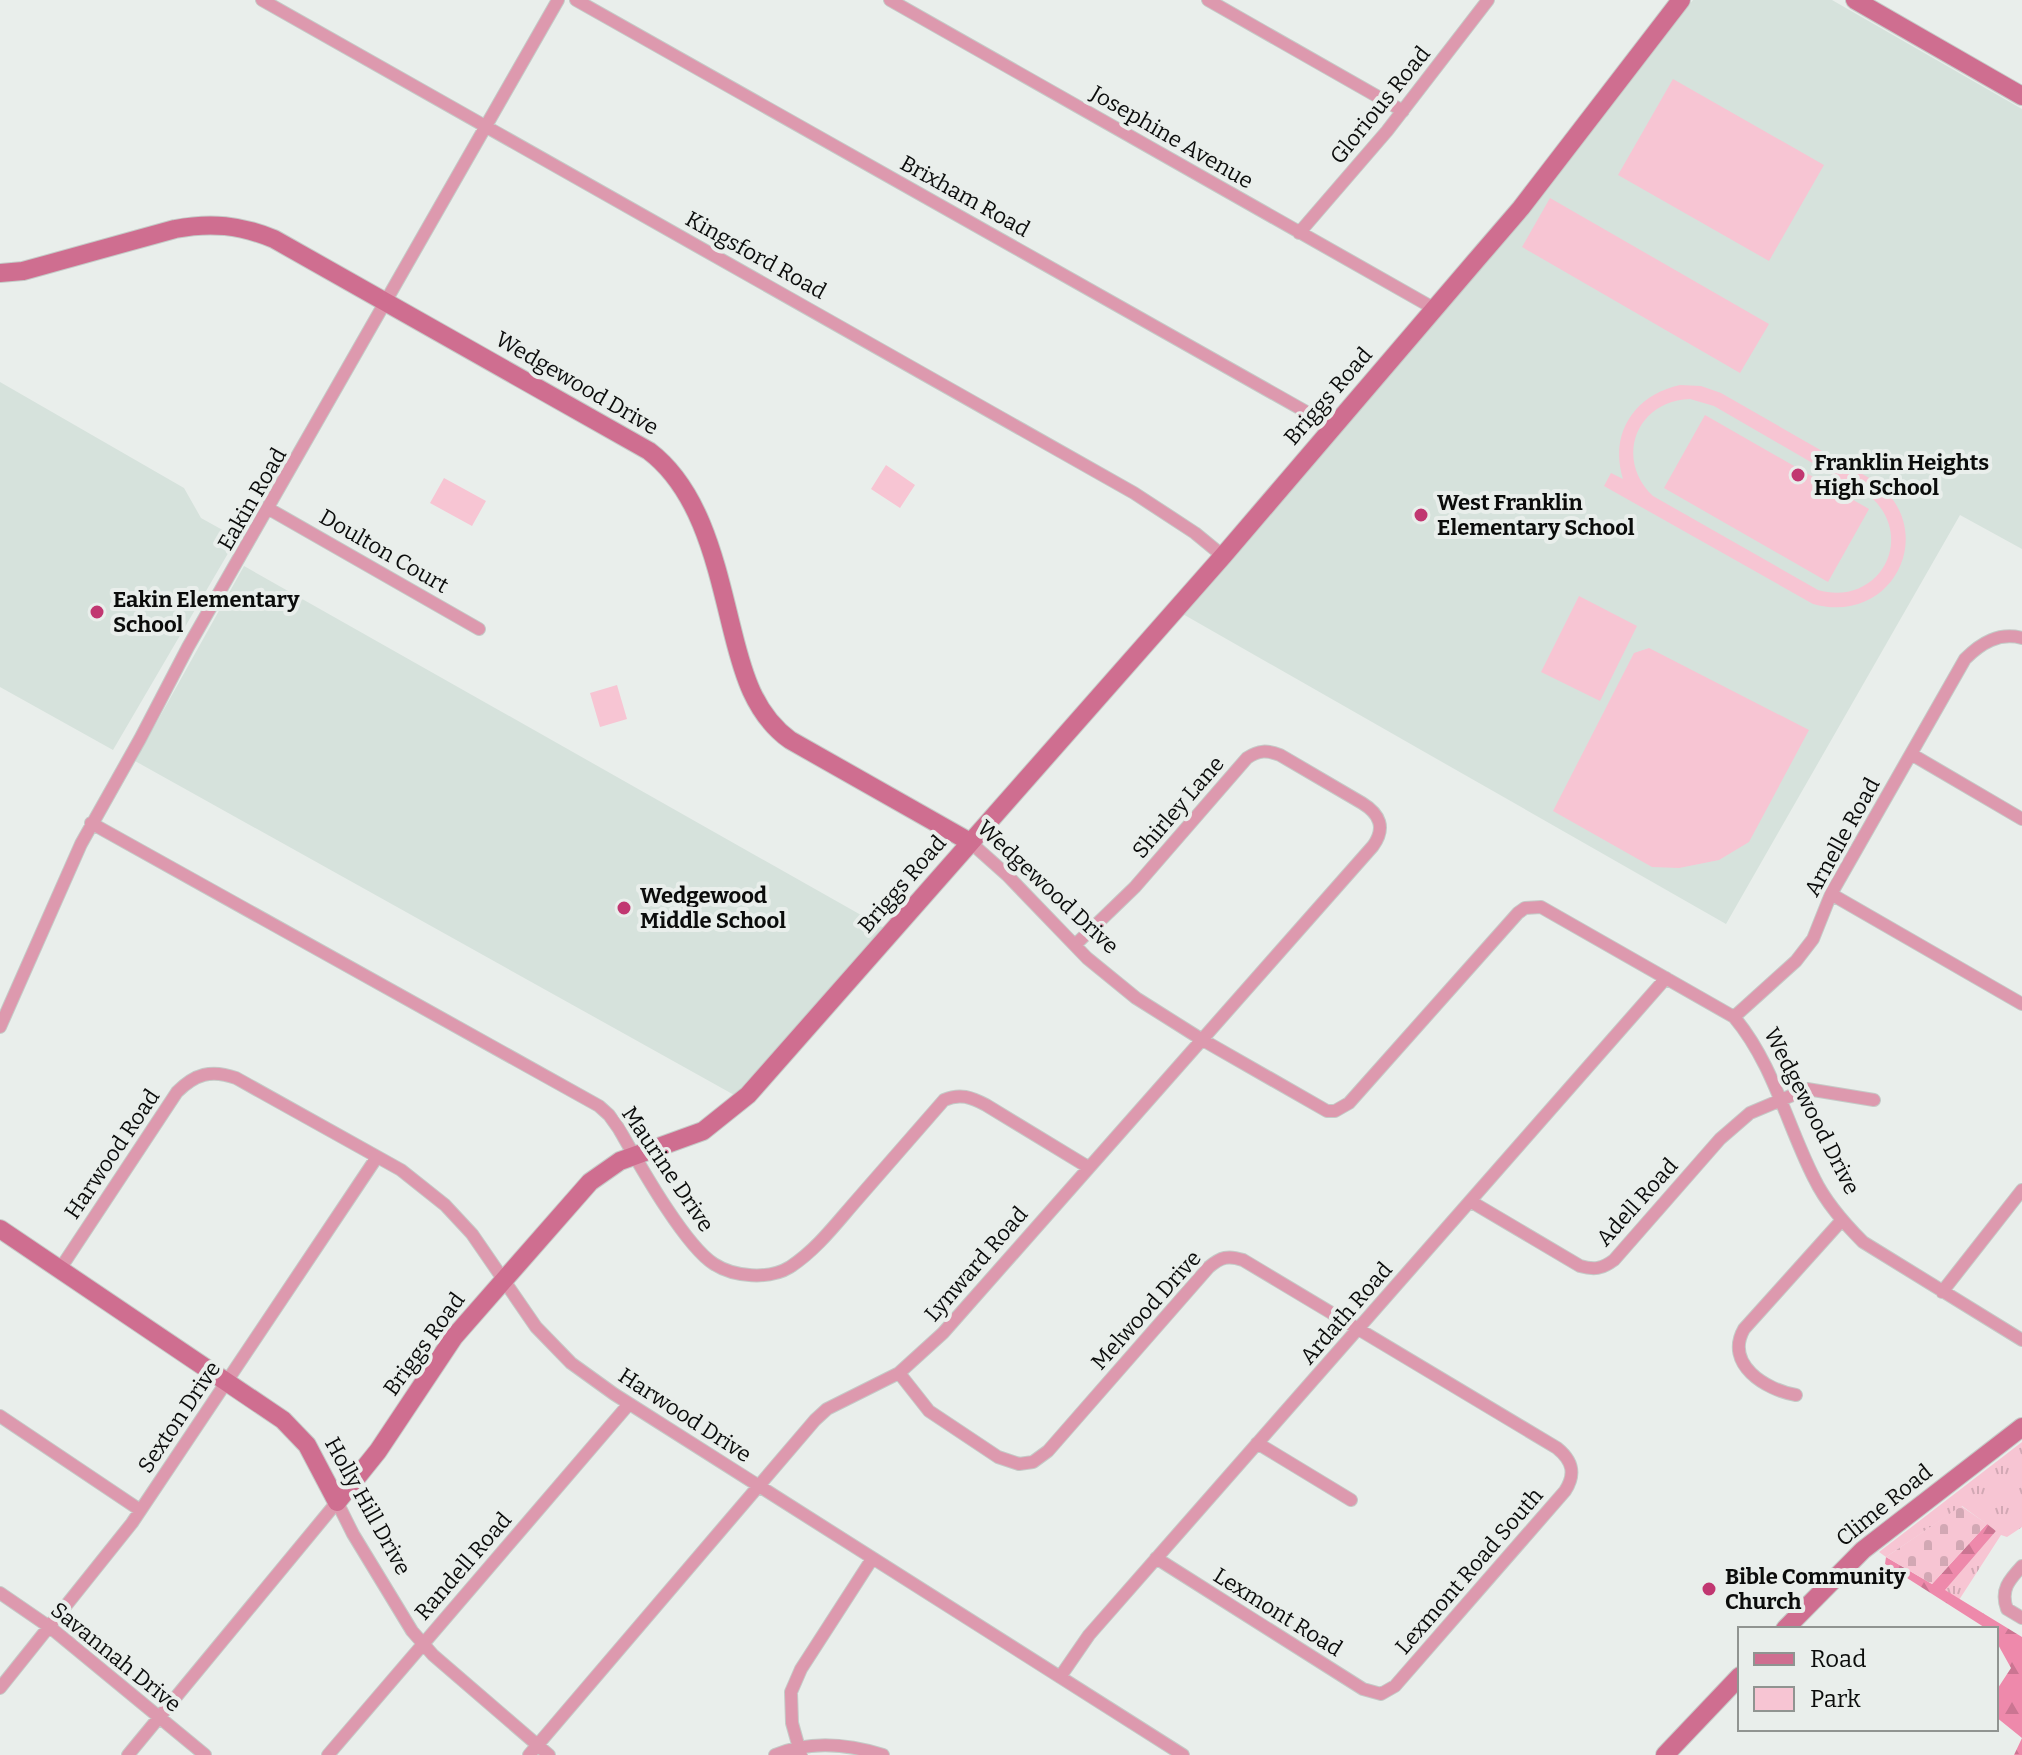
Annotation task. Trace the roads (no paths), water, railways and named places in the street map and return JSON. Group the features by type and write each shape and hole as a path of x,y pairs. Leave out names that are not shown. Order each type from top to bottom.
{"street":[{"name":"Kingsford Road","path":"262,0 1134,493 1195,533 1223,556"},
{"name":"Eakin Road","path":"0,1027 91,823 188,647 558,0"},
{"name":"Brixham Road","path":"576,0 1333,427"},
{"name":"Josephine Avenue","path":"890,0 1435,309"},
{"path":"1208,0 1403,111"},
{"name":"Glorious Road","path":"1299,233 1403,111 1488,0"},
{"name":"Briggs Road","path":"128,1755 337,1502 403,1415 434,1363 590,1182 620,1161 703,1131 736,1106 1223,556 1435,309 1521,208 1681,0"},
{"path":"1855,0 2022,96"},
{"name":"Wedgewood Drive","path":"0,273 23,271 199,224 240,226 274,239 659,459 685,488 699,516 741,667 753,696 767,718 790,740 970,842 1075,945 1136,998 1327,1111 1335,1111 1349,1103 1525,908 1541,907 1734,1017 1752,1038 1814,1179 1842,1220 1863,1242 2022,1340"},
{"name":"Doulton Court","path":"269,509 479,629"},
{"name":"Arnelle Road","path":"1734,1017 1796,961 1813,939 1831,894 1965,659 1980,644 1999,637 2022,638"},
{"name":"Shirley Lane","path":"1075,945 1113,910 1253,755 1270,751 1328,783"},
{"path":"1911,754 2022,819"},
{"name":"Lynward Road","path":"533,1750 815,1420 827,1409 899,1373 943,1333 1378,840 1381,827 1377,814 1328,783"},
{"name":"Maurine Drive","path":"91,823 599,1106 609,1115 699,1251 713,1264 750,1276 769,1275 788,1269 818,1245 944,1100 955,1095 971,1097 986,1105 1088,1167"},
{"path":"1831,894 2022,1004"},
{"name":"Ardath Road","path":"1060,1677 1089,1635 1666,978"},
{"name":"Harwood Drive","path":"206,1072 236,1078 401,1170 445,1205 472,1234 536,1327 571,1363 629,1404 1183,1755"},
{"name":"Harwood Road","path":"60,1269 177,1092 189,1079 206,1072"},
{"path":"1780,1100 1807,1089 1816,1089 1874,1100"},
{"name":"Adell Road","path":"1470,1201 1580,1266 1592,1269 1604,1267 1614,1260 1731,1127 1750,1113 1780,1100"},
{"name":"Sexton Drive","path":"0,1688 51,1628 140,1510 377,1157"},
{"path":"1942,1292 2022,1190"},
{"path":"1796,1395 1780,1392 1744,1365 1738,1353 1738,1341 1744,1329 1842,1220"},
{"name":"Holly Hill Drive","path":"0,1229 274,1413 300,1436 320,1466 353,1534 412,1631 533,1750 549,1755"},
{"name":"Melwood Drive","path":"899,1373 929,1411 946,1423 998,1457 1019,1464 1033,1462 1048,1451 1219,1259 1231,1256 1243,1260 1557,1448 1572,1466"},
{"name":"Randell Road","path":"328,1755 629,1404"},
{"path":"0,1416 140,1510"},
{"name":"Clime Road","path":"1787,1627 1863,1550 2022,1427"},
{"path":"1257,1443 1351,1500"},
{"name":"Lexmont Road South","path":"1381,1694 1395,1686 1565,1491 1572,1479 1572,1466"},
{"name":"Lexmont Road","path":"1156,1558 1363,1689 1381,1694"},
{"path":"800,1752 792,1723 791,1692 801,1669 872,1559"},
{"path":"2022,1566 2004,1589 2007,1609 2022,1618"},
{"name":"Savannah Drive","path":"0,1593 51,1628 205,1755"},
{"path":"1665,1755 1738,1678"},
{"path":"775,1755 800,1752 818,1745 854,1745 883,1755"}],"place":[{"name":"Franklin Heights High School","path":"1798,475"},
{"name":"West Franklin Elementary School","path":"1421,515"},
{"name":"Eakin Elementary School","path":"97,612"},
{"name":"Wedgewood Middle School","path":"624,908"},
{"name":"Bible Community Church","path":"1709,1589"}]}
